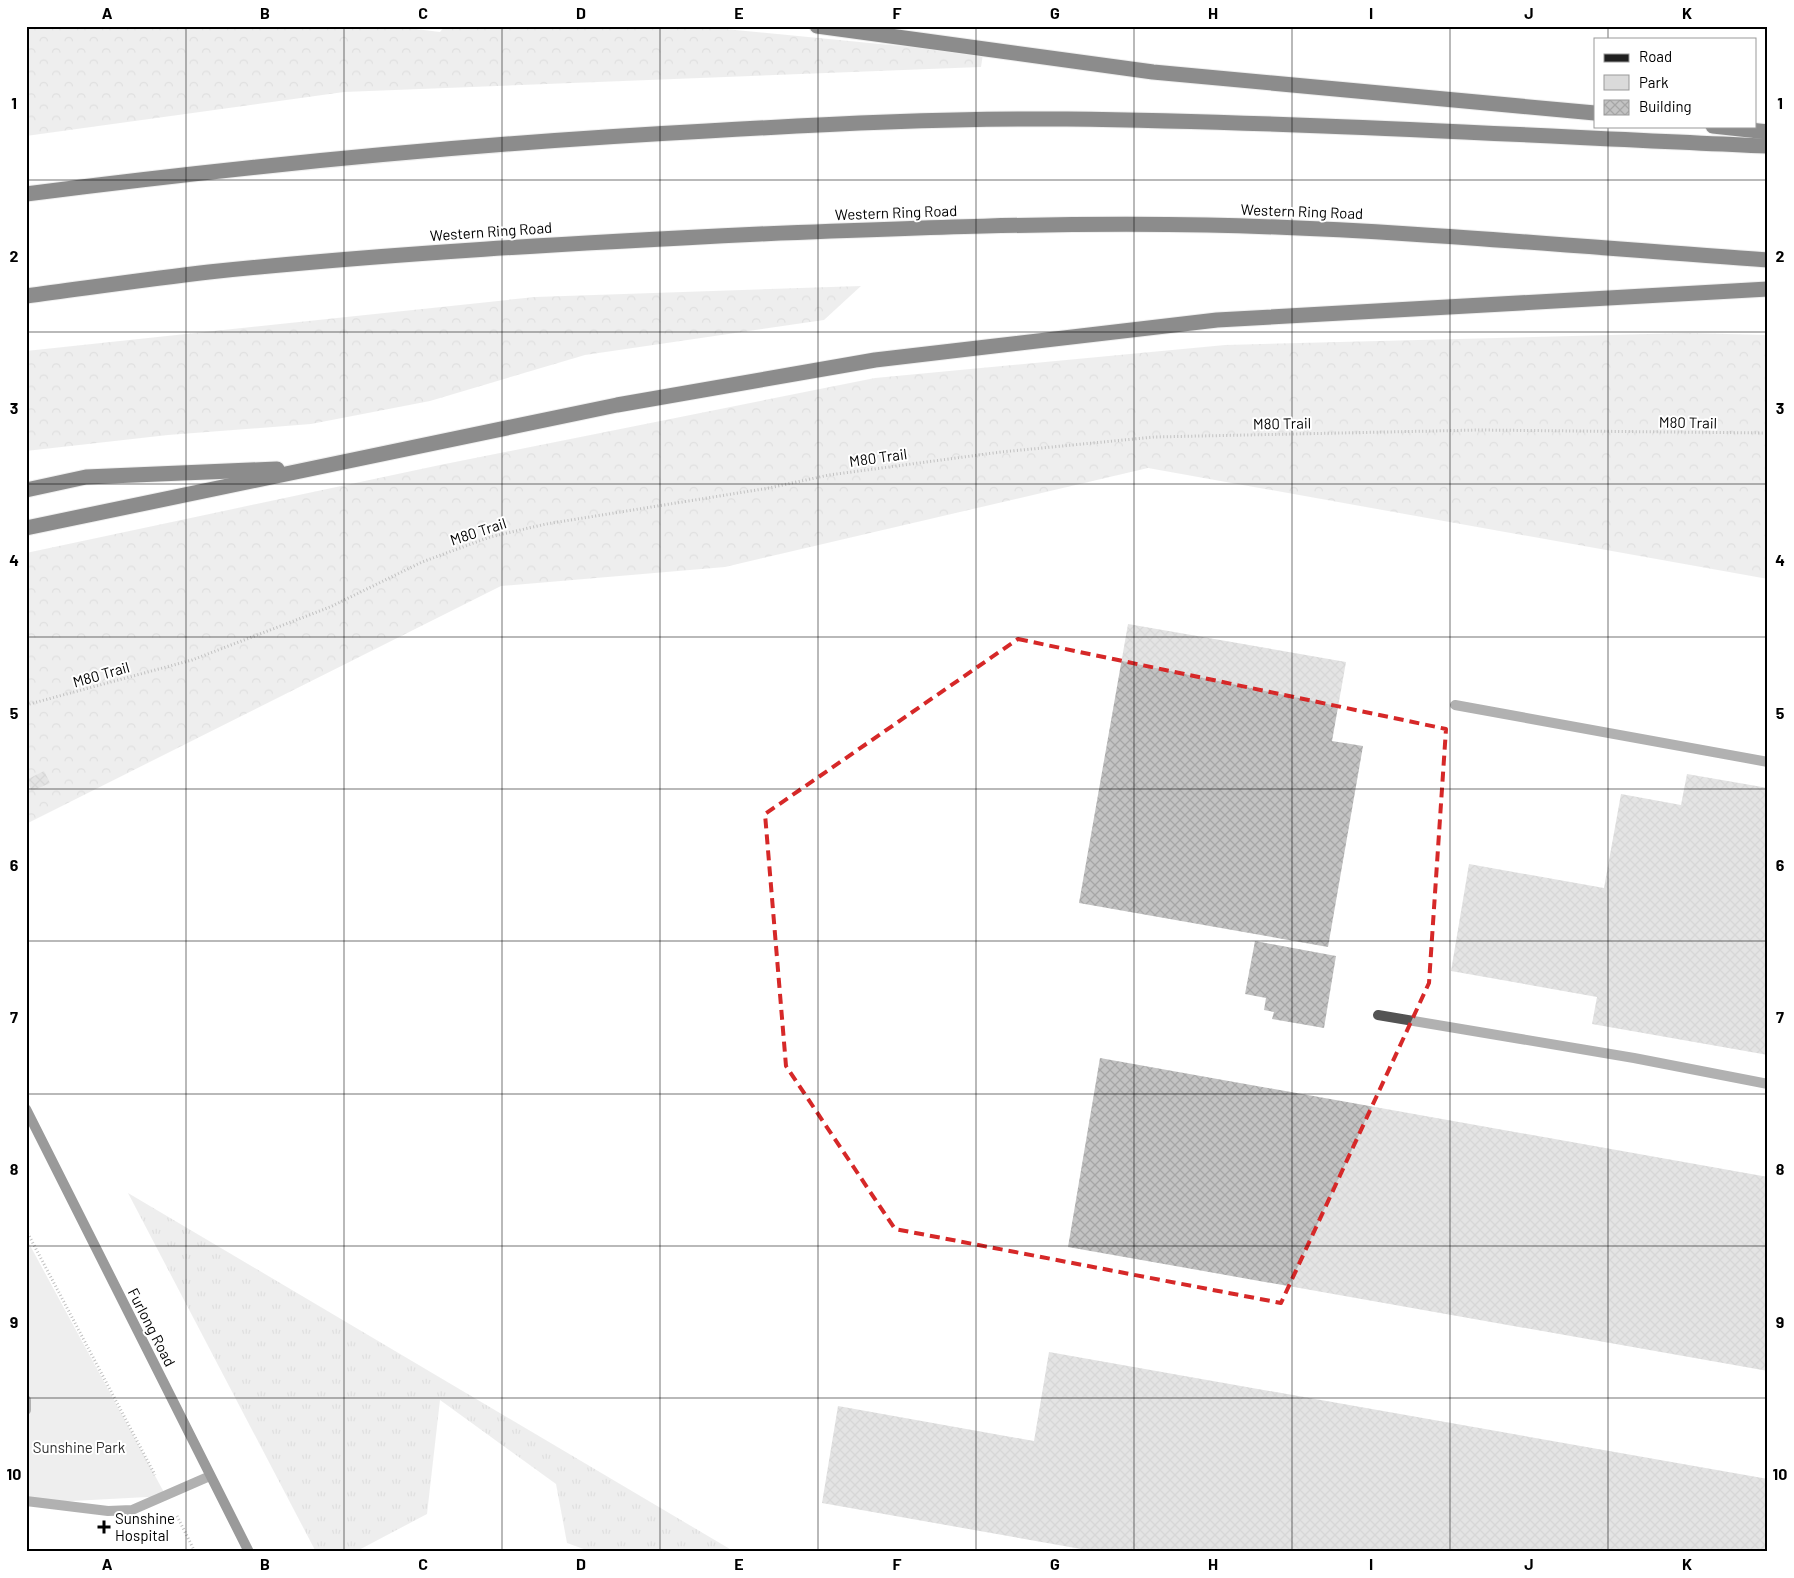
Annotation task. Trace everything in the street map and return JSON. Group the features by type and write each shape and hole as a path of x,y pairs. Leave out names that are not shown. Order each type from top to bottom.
{"highway":[{"path":"817,26 1153,72 1594,114"},
{"path":"26,194 199,172 402,152 638,134 857,122 1065,119 1768,146"},
{"path":"1731,128 1768,132"},
{"name":"Western Ring Road","path":"26,296 207,272 410,254 639,240 865,230 1037,226 1207,225 1365,231 1768,260"},
{"path":"26,528 617,404 875,360 1217,320 1768,289"},
{"path":"26,490 86,477 324,467"}],"main road":[{"name":"Furlong Road","path":"27,1112 249,1552"}],"lane":[{"path":"1455,705 1768,762"},
{"path":"1378,1015 1634,1058 1768,1084"},
{"path":"26,1400 26,1410"},
{"path":"26,1501 108,1512 132,1510 210,1476"}],"path":[{"name":"M80 Trail","path":"26,705 192,660 330,607 422,562 490,537 546,524 768,488 829,475 1001,452 1154,437 1479,430 1768,433"},
{"path":"26,1230 195,1552"}],"highlighted area":[{"path":"1018,639 1446,729 1429,983 1281,1303 895,1229 786,1066 765,814"}],"green space":[{"path":"26,26 392,26 440,32 445,26 694,26 983,54 981,67 344,92 26,136"},
{"path":"861,286 824,320 585,355 430,401 311,424 168,435 26,451 26,351 535,297"},
{"path":"1687,333 1768,335 1768,579 1148,468 725,567 501,586 26,824 26,553 440,465 875,378 1225,345"},
{"path":"128,1193 735,1552 592,1552 567,1543 556,1484 440,1400 427,1514 355,1552 316,1552"},
{"name":"Sunshine Park","path":"26,1238 166,1496 35,1503 26,1500"}],"building":[{"path":"1128,624 1346,662 1332,741 1363,746 1328,947 1079,903"},
{"path":"44,771 50,783 32,791 26,780"},
{"path":"1687,774 1768,788 1768,1055 1592,1024 1597,997 1451,971 1469,864 1604,888 1621,794 1681,805"},
{"path":"1255,941 1336,956 1324,1028 1272,1019 1274,1012 1264,1010 1266,998 1245,994"},
{"path":"1100,1058 1768,1177 1768,1371 1068,1247"},
{"path":"1049,1352 1768,1479 1768,1552 1098,1552 822,1503 838,1406 1034,1441"}],"place":[{"name":"Sunshine Hospital","path":"104,1527"}]}
